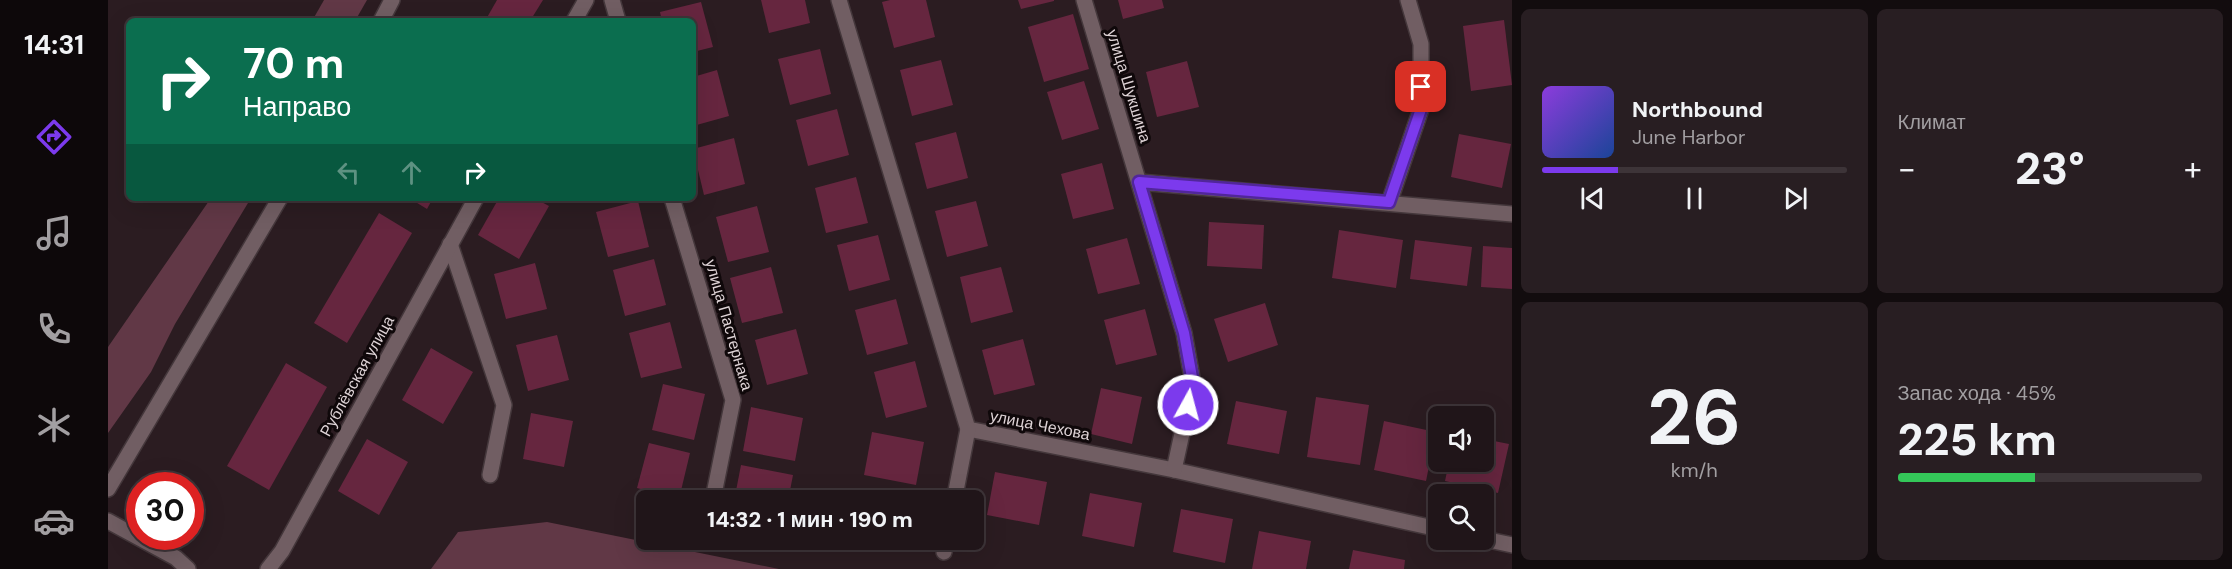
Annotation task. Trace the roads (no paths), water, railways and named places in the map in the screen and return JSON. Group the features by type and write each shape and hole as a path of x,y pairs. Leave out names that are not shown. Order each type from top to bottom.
{"street":[{"path":"383,18 392,0"},
{"path":"576,18 585,0"},
{"path":"612,0 617,18"},
{"name":"улица Чехова","path":"839,0 968,429 1174,470 1428,527"},
{"name":"улица Шукшина","path":"1084,0 1184,333 1193,383 1174,470"},
{"path":"1389,202 1421,109 1421,44 1408,0"},
{"path":"1139,182 1512,214"},
{"path":"108,489 278,201"},
{"name":"Рублёвская улица","path":"268,569 282,551 474,201"},
{"name":"улица Пастернака","path":"673,201 733,400 715,490"},
{"path":"450,244 504,405 490,475"},
{"path":"956,490 968,429"},
{"path":"108,521 176,558 188,569"},
{"path":"1494,541 1512,545"}]}
